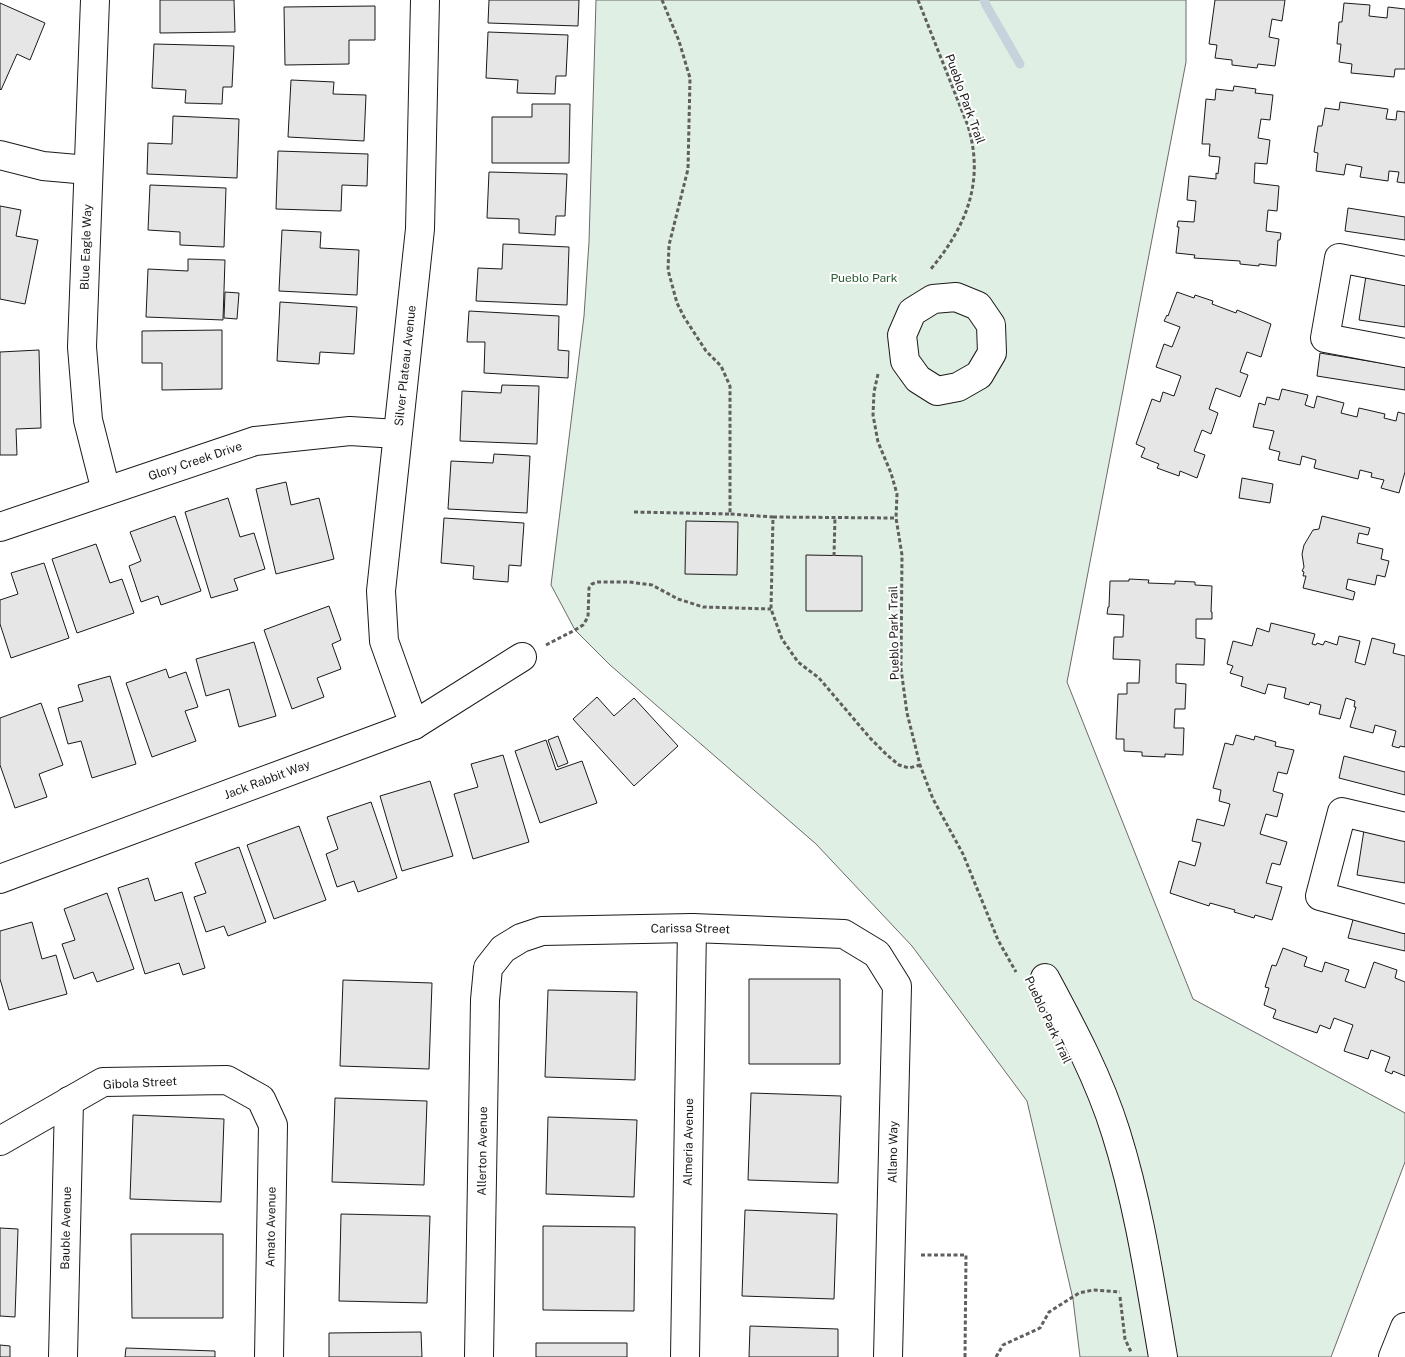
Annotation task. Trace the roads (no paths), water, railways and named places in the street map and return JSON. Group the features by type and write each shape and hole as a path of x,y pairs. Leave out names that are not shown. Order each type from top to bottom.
{"street":[{"name":"Blue Eagle Way","path":"94,0 82,347 88,420 106,491"},
{"name":"Silver Plateau Avenue","path":"414,725 384,641 381,591 420,229 425,0"},
{"path":"0,155 43,166 88,170"},
{"path":"1405,270 1339,258 1325,338 1405,353"},
{"name":"Glory Creek Drive","path":"0,527 255,441 350,431 397,434"},
{"name":"Jack Rabbit Way","path":"0,879 414,725 522,657"},
{"path":"1405,827 1342,812 1320,896 1405,918"},
{"name":"Carissa Street","path":"502,949 521,938 542,931 692,928 844,934 877,954"},
{"name":"Almeria Avenue","path":"685,1357 692,928"},
{"name":"Allerton Avenue","path":"480,1357 486,1000 488,968 502,949"},
{"name":"Allano Way","path":"877,954 897,986 888,1357"},
{"path":"1032,978 1087,1056 1116,1132 1137,1207 1163,1357"},
{"name":"Gibola Street","path":"0,1141 102,1082 227,1080 261,1099"},
{"name":"Amato Avenue","path":"261,1099 273,1125 269,1357"},
{"name":"Bauble Avenue","path":"64,1357 69,1101"},
{"path":"1393,1357 1405,1327"}],"waterway":[{"path":"984,0 1020,64"}],"park label":[{"name":"Pueblo Park","path":"864,278"}]}
